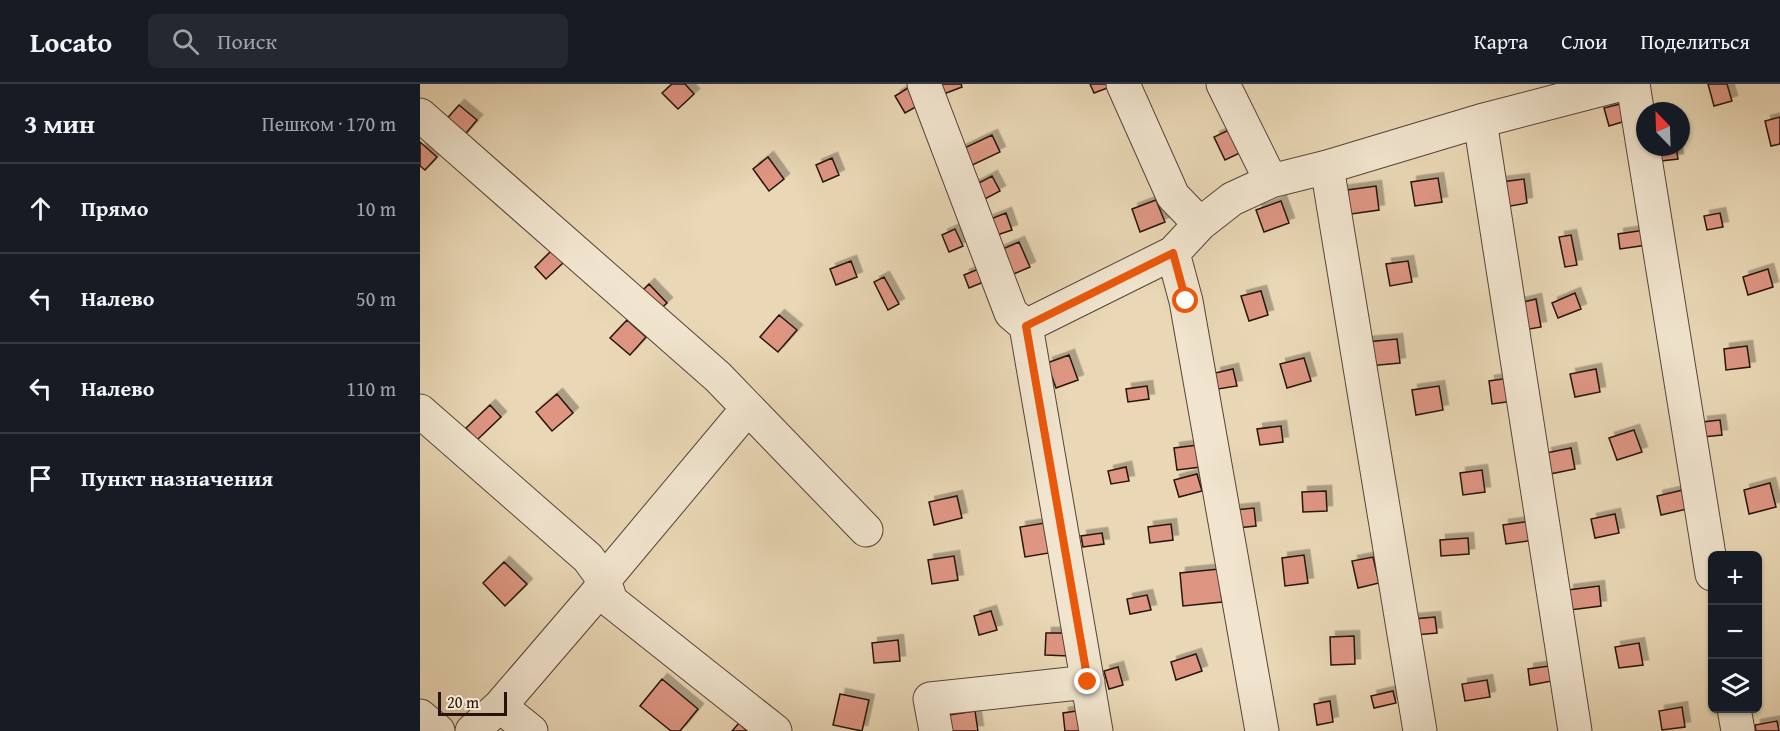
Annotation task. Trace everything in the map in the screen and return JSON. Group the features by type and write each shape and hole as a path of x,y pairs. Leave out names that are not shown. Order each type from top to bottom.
{"street":[{"path":"924,84 1011,313 1026,326 1096,731"},
{"path":"1123,84 1173,196 1200,224"},
{"path":"1223,84 1271,181"},
{"path":"1026,326 1173,253 1200,224 1232,200 1271,181 1622,84"},
{"path":"1633,84 1709,551"},
{"path":"420,115 718,377 866,530"},
{"path":"1480,122 1575,731"},
{"path":"1327,167 1420,731"},
{"path":"1173,253 1186,301 1262,731"},
{"path":"472,731 500,706 598,592 604,580 748,408"},
{"path":"420,411 588,558 604,580 611,601 775,731"},
{"path":"936,731 930,699 1088,682"},
{"path":"500,706 531,731"},
{"path":"1735,713 1738,731"},
{"path":"420,716 438,731"}],"building":[{"path":"672,84 685,84 694,94 678,109 662,93"},
{"path":"936,84 961,84 962,87 941,95"},
{"path":"1090,84 1109,84 1110,87 1094,93"},
{"path":"1708,84 1727,84 1732,101 1714,106"},
{"path":"911,86 921,104 905,113 895,96"},
{"path":"1624,103 1629,120 1609,126 1604,108"},
{"path":"459,105 477,120 462,138 444,122"},
{"path":"1780,117 1780,144 1771,146 1765,121"},
{"path":"1231,129 1242,152 1225,160 1214,137"},
{"path":"992,135 1000,152 966,168 958,151"},
{"path":"420,142 437,157 425,170 420,166"},
{"path":"1661,156 1678,156 1678,159 1661,161"},
{"path":"768,157 784,179 769,191 753,169"},
{"path":"832,158 839,175 823,182 816,165"},
{"path":"992,176 1000,191 981,201 973,186"},
{"path":"1438,178 1442,202 1415,206 1411,182"},
{"path":"1524,179 1527,203 1505,207 1501,182"},
{"path":"1376,186 1379,210 1344,215 1340,191"},
{"path":"1156,200 1165,222 1140,232 1132,209"},
{"path":"1281,201 1289,223 1264,232 1256,210"},
{"path":"1006,213 1012,230 994,236 988,220"},
{"path":"1720,213 1723,227 1707,230 1704,216"},
{"path":"955,229 963,246 949,252 942,235"},
{"path":"1645,230 1647,245 1620,249 1618,234"},
{"path":"1571,235 1577,265 1565,267 1559,237"},
{"path":"1019,242 1030,267 1009,276 998,251"},
{"path":"552,250 563,263 546,279 535,267"},
{"path":"851,261 857,277 836,285 830,269"},
{"path":"1408,261 1412,282 1390,286 1386,264"},
{"path":"981,268 986,281 969,288 964,275"},
{"path":"1768,269 1773,287 1748,295 1743,277"},
{"path":"884,277 899,304 888,310 874,282"},
{"path":"649,284 667,303 655,314 637,296"},
{"path":"1261,291 1268,315 1249,321 1241,296"},
{"path":"1575,293 1581,309 1558,318 1552,303"},
{"path":"1536,299 1541,327 1524,330 1519,303"},
{"path":"779,315 797,330 778,352 760,337"},
{"path":"627,320 646,337 630,355 610,338"},
{"path":"1397,339 1400,363 1369,366 1366,342"},
{"path":"1747,346 1750,367 1726,370 1724,349"},
{"path":"1069,355 1078,380 1056,388 1047,363"},
{"path":"1304,358 1311,381 1287,388 1280,364"},
{"path":"1233,369 1237,386 1218,389 1215,373"},
{"path":"1596,369 1600,392 1575,397 1570,374"},
{"path":"1510,378 1513,401 1492,404 1489,381"},
{"path":"1147,386 1149,399 1128,402 1126,389"},
{"path":"1439,386 1443,410 1416,415 1412,390"},
{"path":"557,394 573,413 552,431 536,412"},
{"path":"490,405 501,417 477,440 466,428"},
{"path":"1720,420 1722,435 1703,437 1702,422"},
{"path":"1281,426 1283,442 1260,445 1257,429"},
{"path":"1634,430 1642,452 1617,460 1609,438"},
{"path":"1198,445 1201,467 1177,470 1174,448"},
{"path":"1571,448 1575,469 1550,474 1546,453"},
{"path":"1126,467 1129,481 1111,484 1108,471"},
{"path":"1482,470 1485,492 1463,495 1460,473"},
{"path":"1197,474 1202,491 1179,497 1174,480"},
{"path":"1770,483 1776,507 1749,514 1744,490"},
{"path":"1683,490 1687,509 1661,515 1657,496"},
{"path":"1326,491 1327,511 1303,512 1302,492"},
{"path":"957,496 962,518 934,525 929,502"},
{"path":"1254,508 1256,526 1237,528 1235,510"},
{"path":"1615,514 1619,533 1595,538 1591,519"},
{"path":"1531,521 1534,540 1506,544 1503,525"},
{"path":"1045,523 1049,553 1025,557 1020,527"},
{"path":"1171,524 1173,540 1150,543 1148,527"},
{"path":"1102,533 1104,544 1083,547 1081,536"},
{"path":"1468,538 1469,554 1441,556 1440,540"},
{"path":"1304,555 1308,583 1285,586 1282,558"},
{"path":"954,556 958,580 932,584 928,560"},
{"path":"1373,557 1379,583 1358,588 1352,561"},
{"path":"504,562 527,584 505,606 483,583"},
{"path":"1219,569 1222,602 1183,606 1180,573"},
{"path":"1599,586 1601,606 1570,610 1568,590"},
{"path":"1147,595 1151,610 1130,614 1127,599"},
{"path":"991,611 997,630 979,635 974,616"},
{"path":"1435,617 1437,633 1415,635 1413,619"},
{"path":"1046,633 1070,633 1070,656 1045,655"},
{"path":"1354,636 1355,664 1331,665 1330,637"},
{"path":"898,640 900,661 874,663 872,643"},
{"path":"1639,643 1643,665 1619,668 1615,647"},
{"path":"1196,654 1202,671 1176,680 1171,662"},
{"path":"1549,666 1552,681 1530,685 1528,669"},
{"path":"1118,667 1123,685 1109,689 1104,671"},
{"path":"662,679 698,709 680,731 671,731 640,706"},
{"path":"1487,680 1490,697 1465,701 1462,684"},
{"path":"1393,691 1396,703 1374,708 1371,696"},
{"path":"840,694 869,700 862,731 833,725"},
{"path":"1330,701 1333,722 1317,725 1314,704"},
{"path":"1682,707 1685,727 1662,730 1659,711"},
{"path":"1083,710 1086,731 1065,731 1063,713"},
{"path":"975,711 978,731 951,731 949,715"},
{"path":"1777,721 1779,731 1756,731 1755,725"},
{"path":"739,723 747,731 732,731"}],"route":[{"path":"1088,682 1026,326 1173,253 1186,301"}]}
